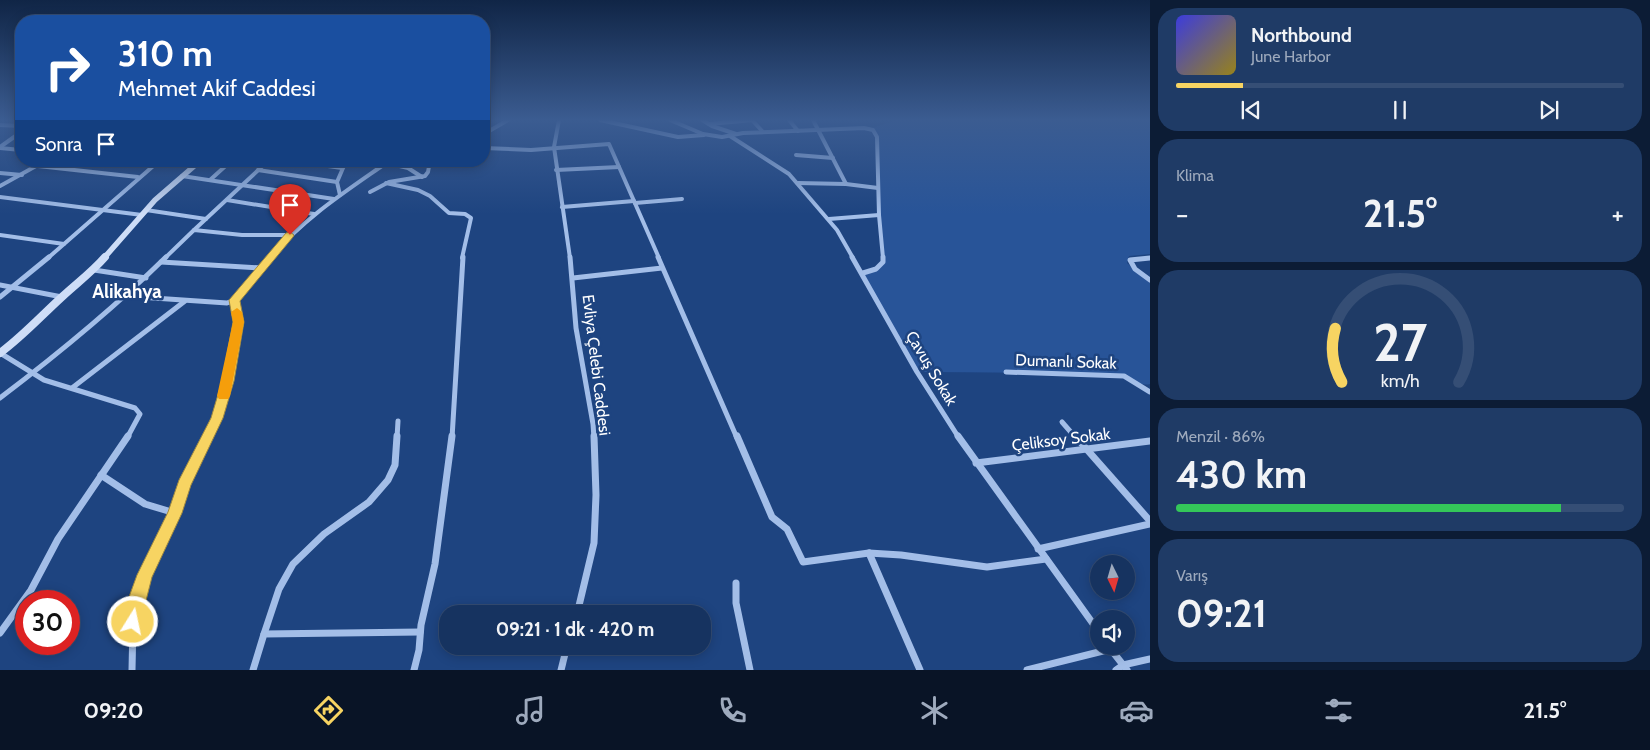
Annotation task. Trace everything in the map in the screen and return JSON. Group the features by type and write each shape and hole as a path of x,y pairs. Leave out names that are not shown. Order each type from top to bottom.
{"street":[{"name":"Evliya Çelebi Caddesi","path":"554,151 572,278 576,328 593,424 596,510 593,548 579,605"},
{"path":"612,151 772,517 787,529 802,562 869,553 901,555 987,567 1046,559"},
{"name":"Çavuş Sokak","path":"755,151 798,183 843,239 917,372 976,463 1090,620"},
{"path":"830,151 846,184"},
{"path":"862,273 876,269 883,262 879,215 877,151"},
{"path":"796,155 833,158"},
{"path":"0,186 36,167"},
{"path":"47,167 138,177"},
{"path":"0,297 64,244 151,167"},
{"path":"0,633 31,590 58,539 137,423 140,411 32,374 0,353 23,336 62,297 94,270 144,212 193,167"},
{"path":"210,180 224,167"},
{"path":"0,398 32,374 146,278 261,167"},
{"path":"335,167 342,168 336,182 340,195"},
{"path":"124,296 227,303 234,300 290,235 314,214 381,167"},
{"path":"405,167 423,177"},
{"path":"370,192 386,183 423,177 428,172 429,167"},
{"path":"556,170 619,167"},
{"path":"258,170 336,182"},
{"path":"0,173 22,175"},
{"path":"182,176 335,199"},
{"path":"386,183 418,190 430,196 449,213 466,214 471,218 462,260 450,459 433,572 414,670"},
{"path":"798,183 846,184 878,188"},
{"path":"0,197 206,219"},
{"path":"562,207 682,199"},
{"path":"227,200 314,214"},
{"path":"829,220 879,215"},
{"path":"194,230 242,235 290,235"},
{"path":"0,235 64,244"},
{"path":"1150,258 1130,260 1130,262 1135,269 1150,280"},
{"path":"161,262 262,268"},
{"path":"572,278 662,268"},
{"path":"94,270 146,278"},
{"path":"0,285 62,297"},
{"path":"72,388 185,300"},
{"path":"132,670 133,622 137,597 156,548 175,513 184,484 217,418 228,381 239,322 234,300"},
{"name":"Dumanlı Sokak","path":"1006,372 1124,376 1150,392"},
{"path":"253,670 264,634 292,565 316,541 379,493 386,484 394,466 398,421"},
{"path":"1038,549 1150,523 1062,422"},
{"name":"Çeliksoy Sokak","path":"976,463 1150,441"},
{"path":"101,475 147,505 161,511 175,513"},
{"path":"869,553 920,670"},
{"path":"736,583 736,603 750,670"},
{"path":"264,634 420,632"},
{"path":"1028,670 1090,653"},
{"path":"560,670 564,655"},
{"path":"1114,655 1122,668 1150,659"}],"shaded area":[{"path":"878,151 1150,151 1150,254 1129,256 1127,263 1150,283 1150,384 1138,383 1118,375 917,372 863,273 882,265"}],"slow traffic":[{"path":"223,396 228,381 239,322 237,312"}],"district":[{"name":"Alikahya","path":"127,291"}],"route":[{"path":"133,622 137,597 145,575 160,540 175,513 184,484 217,418 228,381 239,322 234,300 290,235"}]}
